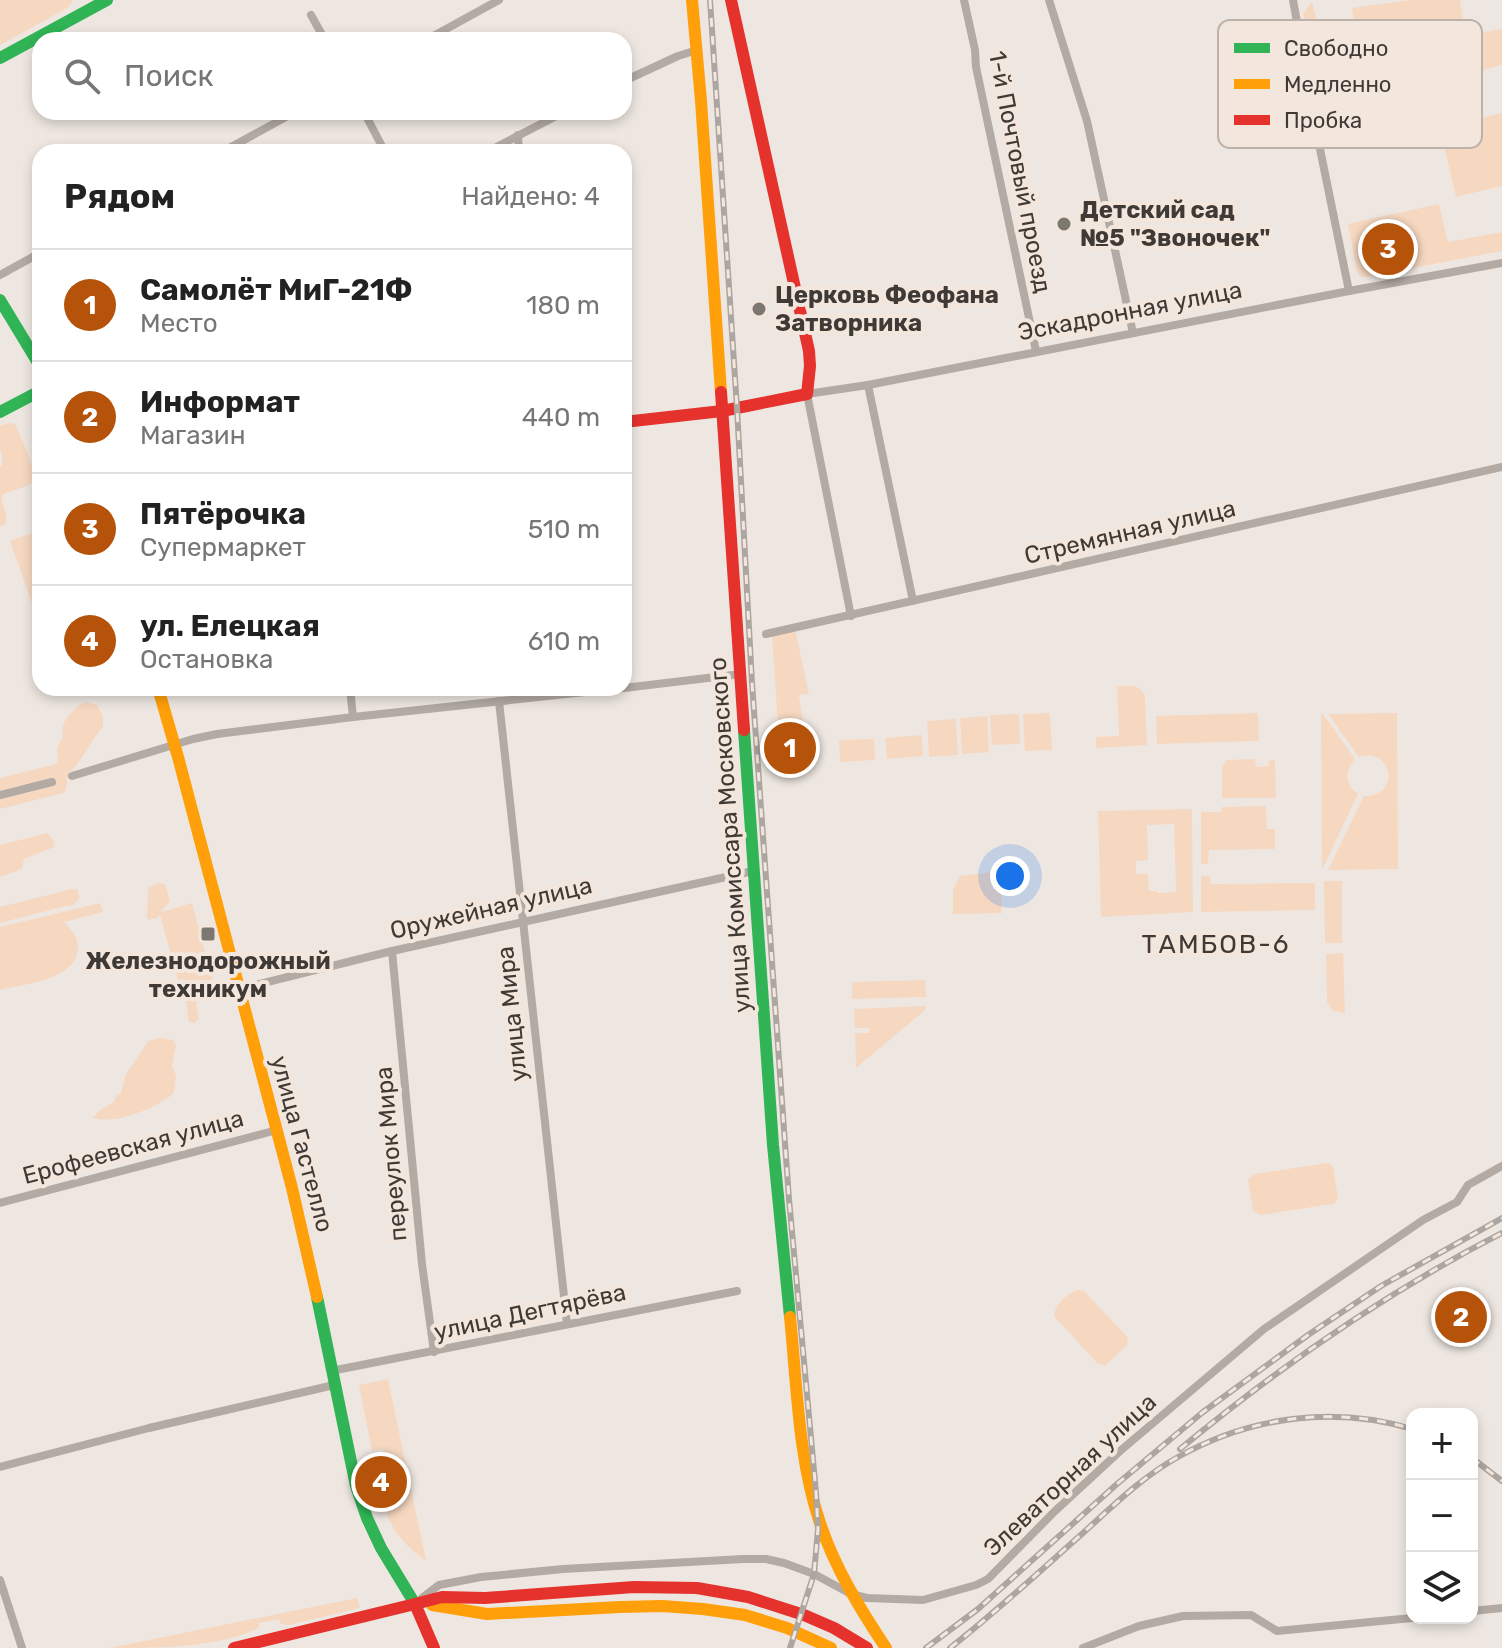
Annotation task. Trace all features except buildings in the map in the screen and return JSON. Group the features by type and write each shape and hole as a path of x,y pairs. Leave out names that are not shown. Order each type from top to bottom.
{"main road":[{"path":"42,32 86,5 107,0"},
{"name":"улица Комиссара Московского","path":"692,0 773,1145 801,1428 814,1505 824,1535 841,1573 886,1648"},
{"path":"731,0 809,351 807,394"},
{"path":"0,58 32,38"},
{"path":"0,300 32,353"},
{"name":"Эскадронная улица","path":"632,421 722,411 807,394"},
{"path":"0,412 32,395"},
{"name":"улица Гастелло","path":"160,696 307,1251 356,1486 365,1516 393,1572 415,1604 434,1648"},
{"path":"234,1648 442,1597 485,1598 669,1587 748,1597 804,1615 834,1628 867,1648"},
{"path":"415,1604 445,1605 487,1614 670,1605 716,1609 781,1625 831,1648"}],"street":[{"path":"441,32 499,0"},
{"name":"1-й Почтовый проезд","path":"964,0 1036,351"},
{"path":"1049,0 1087,121 1133,333"},
{"path":"1293,0 1297,20"},
{"path":"311,15 321,32"},
{"path":"632,77 697,50"},
{"path":"237,144 280,120"},
{"path":"368,120 381,144"},
{"path":"502,144 548,120"},
{"path":"518,135 519,144"},
{"path":"1320,148 1349,291"},
{"path":"0,275 32,257"},
{"name":"Эскадронная улица","path":"807,394 868,385 1502,263"},
{"path":"868,385 913,601"},
{"path":"807,394 851,616"},
{"name":"Стремянная улица","path":"766,634 1502,467"},
{"path":"632,687 741,674"},
{"path":"351,696 353,717"},
{"path":"72,776 217,734 531,696"},
{"name":"улица Мира","path":"499,701 567,1324"},
{"path":"0,795 52,782"},
{"name":"Оружейная улица","path":"239,989 392,951 753,871"},
{"name":"переулок Мира","path":"392,951 422,1264 434,1352"},
{"name":"Ерофеевская улица","path":"0,1203 277,1130"},
{"name":"Элеваторная улица","path":"415,1604 439,1585 481,1577 743,1559 784,1563 814,1574 851,1594 867,1598 923,1600 976,1585 999,1570 1055,1511 1120,1451 1264,1329 1423,1220 1457,1202 1468,1185 1502,1166"},
{"name":"улица Дегтярёва","path":"331,1371 737,1291"},
{"path":"0,1467 334,1385"},
{"path":"0,1580 22,1648"},
{"path":"1478,1610 1502,1608"},
{"path":"1083,1648 1139,1626 1183,1616 1251,1615 1277,1631 1406,1619"}],"shaded area":[{"path":"0,0 73,0 69,7 0,45"},
{"path":"1412,0 1460,0 1463,20 1354,20 1352,8"},
{"path":"1312,2 1317,20 1304,20 1303,14"},
{"path":"1502,29 1502,65 1482,70 1482,32"},
{"path":"1502,113 1502,186 1456,197 1445,148 1482,148 1482,118"},
{"path":"1439,204 1448,242 1502,232 1502,251 1360,276 1348,224"},
{"path":"15,424 32,467 32,482 2,495 6,515 3,526 0,526 0,426"},
{"path":"32,533 32,603 10,541"},
{"path":"795,629 809,694 799,695 808,758 780,758 772,634"},
{"path":"1117,686 1136,687 1145,695 1147,745 1096,748 1096,737 1119,736"},
{"path":"85,702 97,705 103,717 103,727 68,774 66,790 0,809 0,778 56,764 64,723"},
{"path":"1050,713 1052,750 1025,751 1023,714"},
{"path":"1258,713 1259,741 1157,744 1156,716"},
{"path":"1397,713 1398,869 1328,870 1364,796 1384,789 1388,773 1379,759 1359,757 1328,714"},
{"path":"1019,714 1020,744 992,745 990,715"},
{"path":"1321,714 1355,759 1349,768 1348,778 1350,786 1358,794 1322,870"},
{"path":"987,716 989,752 962,754 960,718"},
{"path":"956,719 958,755 929,757 927,721"},
{"path":"922,735 923,756 887,759 885,738"},
{"path":"874,739 875,760 840,762 839,740"},
{"path":"1255,759 1256,767 1269,766 1269,760 1275,760 1276,798 1222,798 1222,768 1226,760"},
{"path":"1266,806 1267,829 1275,829 1275,849 1209,850 1208,864 1201,864 1201,812 1221,812 1222,807"},
{"path":"1192,809 1193,912 1101,917 1098,811","holes":["1174,824 1176,892 1149,891 1148,874 1136,874 1136,861 1148,860 1147,825"]},
{"path":"48,833 54,847 24,859 22,869 0,877 0,845"},
{"path":"993,872 993,889 1001,889 1002,913 953,914 953,890 960,876"},
{"path":"1201,876 1210,876 1211,884 1315,883 1315,910 1201,912"},
{"path":"1324,881 1342,881 1342,943 1325,943"},
{"path":"165,884 170,901 161,912 192,903 215,990 195,997 199,1019 195,1023 189,1022 183,979 178,980 160,915 148,920 147,917 148,888"},
{"path":"77,889 80,898 72,906 0,923 0,907"},
{"path":"100,903 103,912 64,922 74,933 78,944 75,959 69,967 48,979 0,990 0,927"},
{"path":"1343,953 1345,1013 1333,1011 1327,1002 1326,954"},
{"path":"925,980 926,997 852,999 852,982"},
{"path":"924,1006 924,1011 856,1068 855,1033 869,1033 869,1028 855,1028 854,1009"},
{"path":"160,1038 173,1040 176,1045 172,1066 176,1076 174,1093 136,1114 113,1119 93,1118 121,1093 125,1076 148,1041"},
{"path":"1328,1163 1333,1166 1338,1199 1333,1204 1260,1215 1253,1211 1248,1180 1254,1174"},
{"path":"1080,1290 1128,1338 1127,1345 1106,1365 1097,1363 1054,1316 1063,1299"},
{"path":"388,1379 426,1561 402,1540 391,1524 381,1494 392,1491 383,1449 372,1451 359,1385"},
{"path":"357,1598 360,1608 289,1625 281,1624 279,1619 259,1623 259,1628 225,1640 166,1647 109,1648"}],"railway":[{"path":"710,0 752,683 789,1199 818,1529 814,1574 790,1648"},
{"path":"926,1648 978,1609 1117,1484 1203,1412 1381,1286 1502,1218"},
{"path":"1180,1449 1335,1332 1417,1280 1502,1233"},
{"path":"950,1648 1140,1483 1205,1443 1234,1432 1292,1419 1353,1418 1406,1428"},
{"path":"1478,1463 1502,1481"}],"traffic: fast":[{"path":"48,32 107,0"},
{"path":"0,58 32,41"},
{"path":"0,300 32,353"},
{"path":"0,412 32,395"},
{"path":"744,730 773,1145 790,1317"},
{"path":"317,1297 356,1486 381,1548 415,1604"}],"traffic: slow":[{"path":"692,0 721,392"},
{"path":"160,696 292,1188 317,1297"},
{"path":"790,1317 799,1421 807,1473 820,1523 841,1572 886,1648"},
{"path":"432,1605 487,1614 662,1606 703,1609 745,1615 787,1628 831,1648"}],"traffic: jam":[{"path":"632,421 722,411 807,394 809,351 731,0"},
{"path":"721,392 744,730"},
{"path":"415,1604 442,1597 485,1598 634,1587 697,1588 748,1597 804,1615 834,1628 867,1648"},
{"path":"234,1648 415,1604 434,1648"}],"place":[{"name":"Детский сад №5 \"Звоночек\"","path":"1064,224"},
{"name":"Пятёрочка","path":"1388,249"},
{"name":"Церковь Феофана Затворника","path":"759,309"},
{"name":"Самолёт МиГ-21Ф","path":"790,748"},
{"name":"Железнодорожный техникум","path":"208,934"},
{"name":"Информат","path":"1461,1317"},
{"name":"ул. Елецкая","path":"381,1482"}],"district":[{"name":"ТАМБОВ-6","path":"1216,944"}]}
